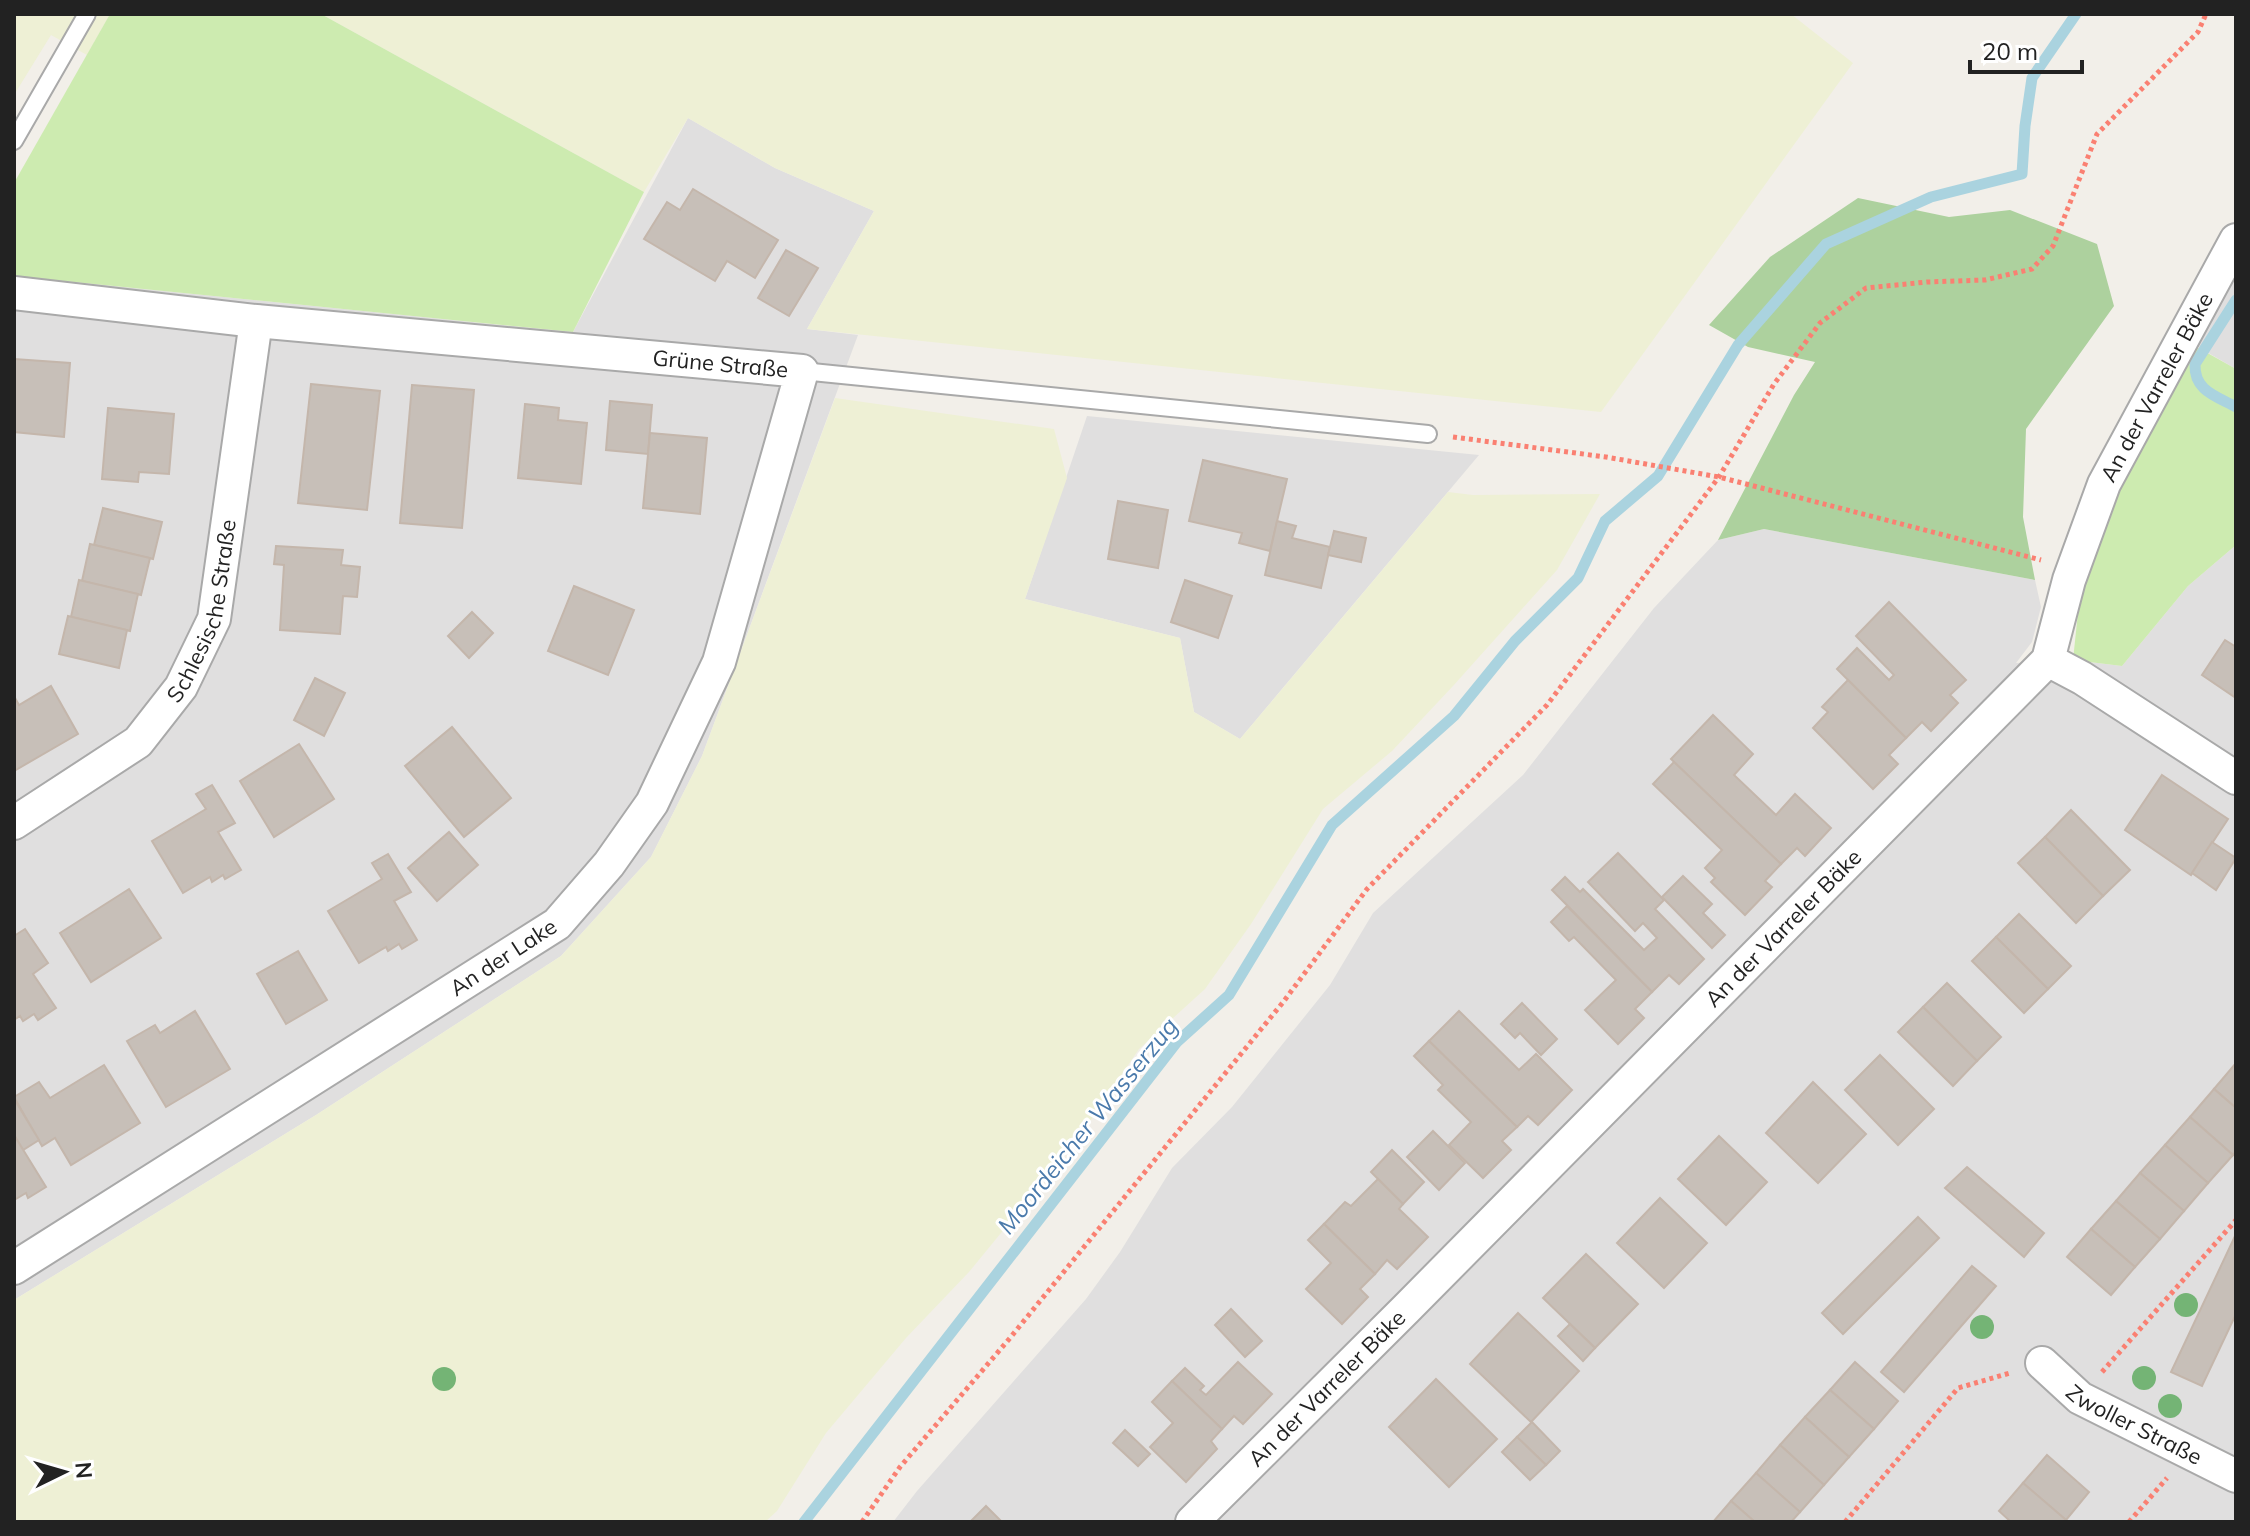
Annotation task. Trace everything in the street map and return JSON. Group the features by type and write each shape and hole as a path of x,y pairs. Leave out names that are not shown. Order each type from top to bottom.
{"street":[{"name":"An der Varreler Bäke","path":"1192,1522 1429,1287 2048,660 2074,568 2104,484 2236,240"},
{"name":"Grüne Straße","path":"14,293 256,321 802,371"},
{"name":"Schlesische Straße","path":"14,823 138,742 181,687 195,660 214,619 256,321"},
{"name":"An der Lake","path":"14,1268 557,924 609,864 652,803 719,662 802,371"},
{"path":"2048,660 2082,678 2236,778"},
{"name":"Zwoller Straße","path":"2042,1363 2080,1398 2236,1476"}],"lane":[{"path":"14,141 87,14"},
{"name":"Grüne Straße","path":"802,371 1428,434"}],"path":[{"path":"862,1522 900,1467 1010,1338 1284,1001 1367,889 1547,705 1719,477 1774,384 1820,323 1866,288 1985,280 2032,269 2053,246 2097,134 2198,32 2206,14"},
{"path":"1428,434 1606,457 1719,477 2074,568"},
{"path":"2080,1398 2236,1220"},
{"path":"1845,1522 1958,1388 2042,1363"},
{"path":"2129,1522 2189,1453"}],"shaded area":[{"path":"688,118 775,168 874,211 807,329 858,335 702,756 651,857 561,956 316,1115 14,1300 14,276 573,332"},
{"path":"2236,247 2236,369 2186,340"},
{"path":"1087,416 1479,455 1240,739 1194,712 1180,638 1025,599"},
{"path":"1764,529 2035,580 2041,607 2032,642 2016,663 2073,660 2122,666 2188,586 2236,545 2236,1522 893,1522 1086,1299 1120,1252 1172,1168 1232,1107 1330,985 1373,913 1523,775 1654,608 1718,540"}],"green space":[{"path":"14,14 110,14 87,55 51,35 14,95"},
{"path":"110,14 321,14 644,192 573,332 14,276 14,183"},
{"path":"321,14 1791,14 1853,63 1601,412 807,329 874,211 775,168 688,118 644,192"},
{"path":"1858,198 1949,217 2010,210 2097,244 2114,306 2026,429 2023,517 2035,580 1764,529 1718,540 1794,395 1815,362 1748,347 1709,325 1770,257"},
{"path":"2186,341 2236,369 2236,545 2188,586 2122,666 2073,660 2079,603 2113,491"},
{"path":"835,398 1054,429 1067,478 1025,599 1180,638 1194,712 1240,739 1448,492 1473,495 1600,494 1557,570 1392,751 1323,809 1251,924 1205,989 1139,1049 1078,1139 969,1272 906,1338 826,1433 777,1511 765,1522 14,1522 14,1300 316,1115 561,956 651,857 702,756"}],"building":[{"path":"693,189 778,240 755,278 727,261 715,281 644,239 667,202 680,210"},
{"path":"786,250 818,268 789,316 758,298"},
{"path":"14,359 70,363 64,437 14,432"},
{"path":"311,384 380,391 367,510 298,503"},
{"path":"412,385 474,390 462,528 400,523"},
{"path":"610,401 652,405 648,454 606,450"},
{"path":"525,404 559,408 558,420 587,423 581,484 518,478"},
{"path":"108,408 174,414 169,474 139,472 138,482 102,479"},
{"path":"650,433 707,438 700,514 643,508"},
{"path":"1203,460 1287,479 1270,551 1239,543 1242,533 1189,521"},
{"path":"1118,501 1168,510 1158,568 1108,559"},
{"path":"103,508 162,522 153,559 94,545"},
{"path":"1277,521 1296,526 1292,538 1330,547 1321,588 1265,575"},
{"path":"1334,531 1366,538 1361,562 1328,555"},
{"path":"90,544 150,558 141,595 82,581"},
{"path":"276,546 343,550 341,565 360,567 357,597 343,596 340,634 280,630 284,565 274,564"},
{"path":"79,580 138,594 130,631 71,617"},
{"path":"1185,580 1232,596 1218,638 1171,622"},
{"path":"574,586 634,610 608,675 548,651"},
{"path":"1889,602 1966,680 1950,695 1958,703 1931,731 1922,722 1906,738 1837,669 1857,648 1889,680 1894,675 1856,636"},
{"path":"472,612 493,633 469,658 448,636"},
{"path":"68,616 127,630 119,668 59,654"},
{"path":"2225,640 2236,647 2236,698 2202,675"},
{"path":"315,678 345,693 324,736 294,720"},
{"path":"1848,680 1906,738 1889,755 1898,764 1873,789 1813,728 1828,712 1822,707"},
{"path":"51,686 78,734 14,771 14,696 19,705"},
{"path":"1713,715 1753,754 1734,775 1776,815 1795,794 1831,828 1805,856 1797,848 1781,864 1671,759"},
{"path":"452,727 511,798 464,837 405,766"},
{"path":"299,744 334,799 274,837 240,781"},
{"path":"1674,762 1781,864 1765,881 1772,887 1745,915 1711,882 1715,878 1705,868 1722,850 1653,784"},
{"path":"2162,775 2228,819 2191,875 2125,830"},
{"path":"212,785 235,823 218,832 241,870 212,882 210,877 183,893 152,841 206,809 196,794"},
{"path":"2071,810 2130,870 2103,896 2045,837"},
{"path":"449,832 478,865 437,901 408,868"},
{"path":"2045,837 2103,896 2076,923 2018,863"},
{"path":"2212,842 2236,858 2216,890 2192,873"},
{"path":"1618,853 1664,900 1655,909 1704,959 1679,984 1669,975 1652,992 1552,890 1565,877 1580,892 1583,889 1644,950 1657,938 1643,923 1635,931 1588,882"},
{"path":"388,854 411,892 394,901 417,940 402,949 399,944 388,951 386,947 359,963 328,911 382,879 372,863"},
{"path":"1683,876 1712,904 1703,913 1725,935 1712,948 1662,897"},
{"path":"129,889 161,938 91,982 60,933"},
{"path":"1567,906 1652,992 1635,1009 1644,1018 1618,1044 1585,1010 1616,980 1574,937 1569,941 1551,922"},
{"path":"2019,914 2071,966 2048,989 1996,937"},
{"path":"25,929 48,963 33,974 56,1008 38,1020 34,1014 23,1021 20,1016 14,1020 14,936"},
{"path":"1996,937 2048,989 2024,1013 1972,961"},
{"path":"298,951 327,1000 286,1024 257,974"},
{"path":"1947,983 2001,1037 1977,1061 1923,1007"},
{"path":"1522,1003 1557,1039 1541,1055 1520,1033 1515,1038 1501,1024"},
{"path":"1923,1007 1977,1061 1953,1086 1898,1032"},
{"path":"195,1011 230,1069 166,1107 127,1041 155,1025 160,1033"},
{"path":"1459,1011 1519,1070 1536,1054 1572,1090 1538,1125 1528,1116 1517,1127 1429,1041"},
{"path":"1429,1041 1517,1127 1502,1141 1511,1150 1483,1178 1449,1145 1471,1122 1438,1090 1443,1085 1414,1056"},
{"path":"1880,1055 1934,1109 1898,1145 1845,1090"},
{"path":"2236,1063 2236,1108 2214,1089"},
{"path":"104,1065 140,1123 71,1165 55,1138 42,1146 14,1097 39,1082 50,1098"},
{"path":"1813,1082 1866,1134 1818,1183 1766,1133"},
{"path":"2214,1089 2236,1108 2236,1151 2233,1155 2190,1117"},
{"path":"16,1102 39,1140 23,1150 14,1135"},
{"path":"2190,1117 2233,1155 2208,1183 2165,1145"},
{"path":"1433,1131 1465,1163 1439,1190 1407,1157"},
{"path":"14,1135 46,1187 28,1198 26,1193 16,1199 14,1196"},
{"path":"1719,1136 1767,1182 1726,1225 1678,1179"},
{"path":"2165,1145 2208,1183 2184,1211 2140,1173"},
{"path":"1392,1150 1424,1182 1403,1204 1371,1172"},
{"path":"1967,1167 2044,1233 2024,1257 1945,1188"},
{"path":"2140,1173 2184,1211 2160,1239 2116,1201"},
{"path":"1378,1179 1403,1204 1399,1209 1428,1237 1397,1269 1387,1260 1375,1274 1324,1224 1345,1202 1351,1206"},
{"path":"1660,1198 1707,1243 1664,1288 1617,1243"},
{"path":"2116,1201 2160,1239 2135,1267 2091,1229"},
{"path":"1918,1217 1939,1238 1843,1334 1822,1313"},
{"path":"1324,1224 1375,1274 1360,1289 1368,1297 1342,1324 1306,1289 1331,1263 1308,1240"},
{"path":"2091,1229 2135,1267 2111,1295 2067,1257"},
{"path":"2236,1234 2236,1314 2202,1386 2171,1372"},
{"path":"1586,1254 1638,1304 1595,1348 1543,1298"},
{"path":"1972,1266 1996,1286 1904,1392 1881,1372"},
{"path":"1231,1309 1262,1341 1245,1357 1215,1325"},
{"path":"1518,1313 1579,1371 1531,1422 1470,1364"},
{"path":"1570,1324 1595,1348 1583,1361 1558,1336"},
{"path":"1238,1362 1272,1394 1243,1424 1234,1416 1222,1429 1172,1381 1185,1368 1204,1386 1200,1390 1206,1395"},
{"path":"1855,1362 1898,1401 1874,1429 1830,1390"},
{"path":"1436,1379 1497,1439 1449,1487 1389,1427"},
{"path":"1172,1381 1222,1429 1211,1441 1217,1449 1186,1482 1150,1447 1173,1423 1152,1402"},
{"path":"1830,1390 1874,1429 1849,1457 1805,1417"},
{"path":"1805,1417 1849,1457 1824,1485 1780,1445"},
{"path":"1532,1422 1560,1451 1546,1465 1517,1437"},
{"path":"1125,1430 1150,1454 1138,1466 1113,1443"},
{"path":"1517,1437 1546,1465 1530,1480 1502,1452"},
{"path":"1780,1445 1824,1485 1800,1512 1756,1473"},
{"path":"2047,1455 2089,1492 2066,1520 2023,1483"},
{"path":"1756,1473 1800,1512 1791,1522 1755,1522 1731,1501"},
{"path":"2023,1483 2066,1520 2011,1522 1999,1511"},
{"path":"1731,1501 1755,1522 1713,1522"},
{"path":"986,1506 1002,1522 970,1522"}],"waterway":[{"name":"Moordeicher Wasserzug","path":"804,1522 1177,1042 1229,995 1332,825 1454,716 1515,641 1578,578 1605,521 1658,476 1738,345 1826,244 1931,197 2022,174 2032,78 2076,14"},
{"path":"2236,300 2195,364 2202,387 2236,407"}]}
